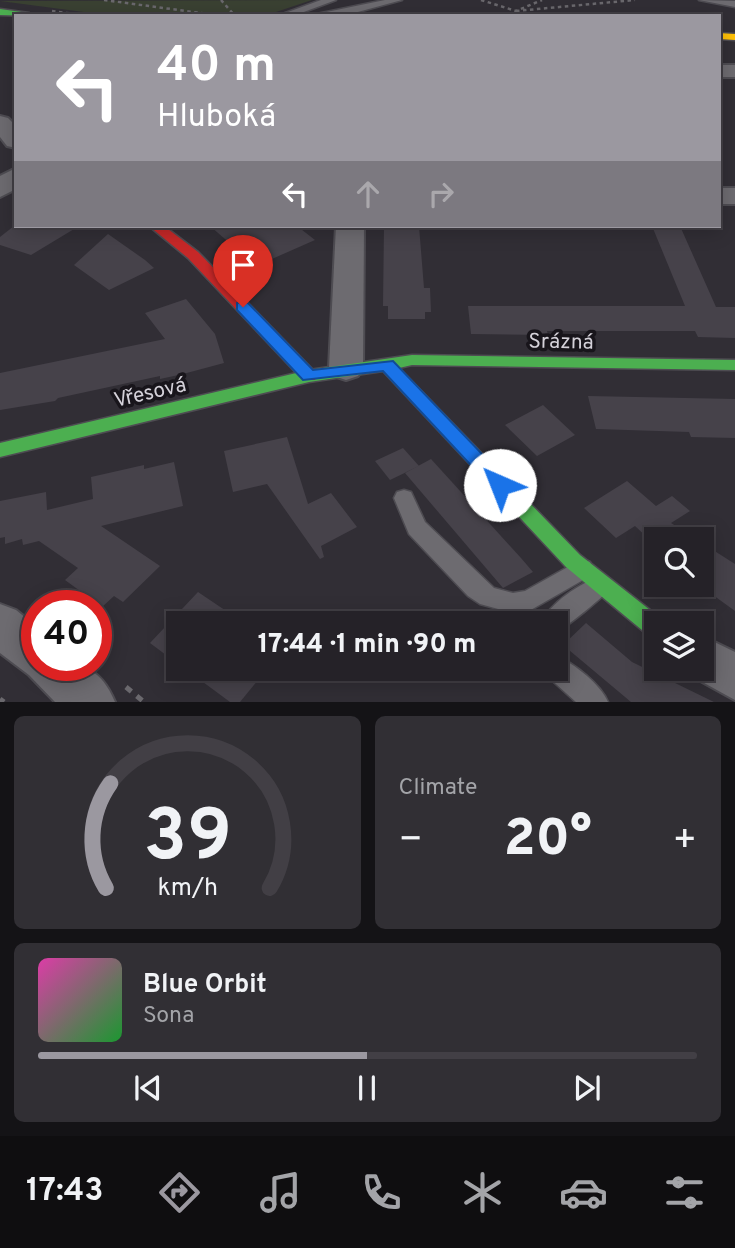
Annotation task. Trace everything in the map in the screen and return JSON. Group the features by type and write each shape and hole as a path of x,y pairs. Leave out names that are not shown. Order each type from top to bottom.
{"street":[{"path":"0,123 14,139"},
{"path":"159,228 193,255 309,376"},
{"path":"346,368 350,228"},
{"name":"Srázná","path":"346,368 412,360 735,365"},
{"path":"387,365 582,569 644,619"},
{"name":"Vřesová","path":"0,450 346,368"},
{"path":"0,625 21,643"},
{"path":"714,665 735,677"},
{"path":"67,681 92,702"}],"lane":[{"path":"288,14 331,0"},
{"path":"338,14 397,0"},
{"path":"704,0 735,4"},
{"path":"404,498 417,528 476,589 488,597 513,603 529,601 582,569"},
{"path":"566,611 601,586"},
{"path":"568,678 595,702"}],"path":[{"path":"104,0 208,14"},
{"path":"140,5 149,0"},
{"path":"221,0 233,14"},
{"path":"481,0 516,11 531,12 634,0"},
{"path":"516,11 542,0"}],"green space":[{"path":"312,0 270,14 99,14 0,1"}],"building":[{"path":"14,226 76,228 31,255 0,245 0,237"},
{"path":"212,228 300,228 315,240 256,266"},
{"path":"384,228 419,228 424,288 430,288 431,312 425,312 425,319 388,319 388,306 383,306"},
{"path":"653,228 681,228 716,307 735,307 735,338 698,337 695,331 471,334 468,306 685,306"},
{"path":"108,234 154,268 109,290 74,265"},
{"path":"186,299 215,334 224,363 160,379 160,376 58,398 55,401 0,410 0,373 165,339 145,313"},
{"path":"588,396 735,399 735,438 691,437 689,432 596,429"},
{"path":"543,405 575,435 537,456 505,425"},
{"path":"287,437 308,504 331,493 357,527 321,546 324,557 320,559 267,484 233,492 224,451"},
{"path":"403,448 419,466 390,480 375,461"},
{"path":"431,459 533,572 503,588 405,473"},
{"path":"174,462 183,506 101,526 160,566 123,602 114,596 112,598 112,590 79,590 65,580 78,568 39,541 23,545 22,539 5,544 5,537 0,538 0,501 46,492 47,510 93,499 91,477 144,465 144,469"},
{"path":"627,481 656,506 672,496 690,511 671,523 677,527 644,527 644,534 635,526 616,538 584,508"},
{"path":"714,551 735,564 735,611 714,596"},
{"path":"198,592 226,611 180,611"},
{"path":"586,623 632,662 644,668 644,681 671,681 714,702 631,702 568,649 568,640"},
{"path":"166,626 166,655 150,643"},
{"path":"202,681 257,681 240,702 230,702"}],"traffic: fast":[{"path":"0,12 14,14"},
{"path":"387,365 412,360 735,365"},
{"path":"0,450 309,376 387,365 573,561 644,618"}],"traffic: slow":[{"path":"721,36 735,37"}],"traffic: jam":[{"path":"159,228 193,255 309,376"}],"route":[{"path":"243,307 309,376 346,368 387,365 500,485"}]}
